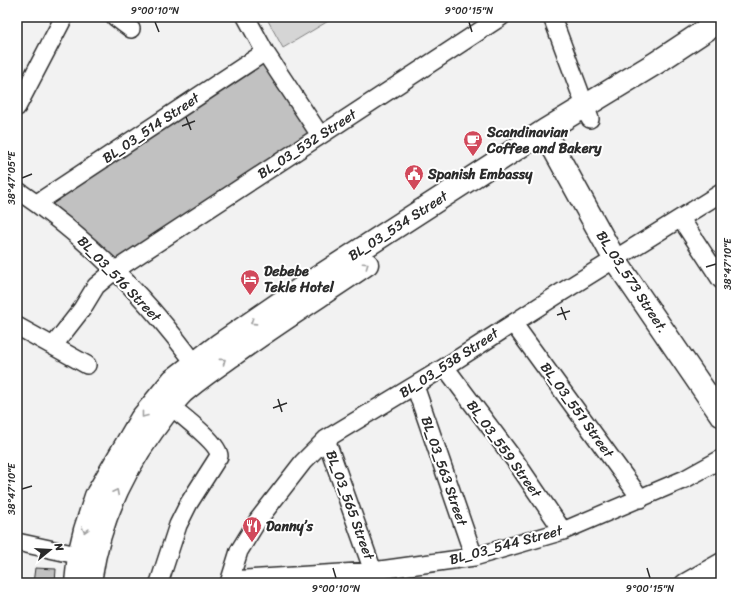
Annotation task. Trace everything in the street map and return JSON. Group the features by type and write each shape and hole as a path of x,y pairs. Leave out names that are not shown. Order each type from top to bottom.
{"main road":[{"name":"BL_03_534 Street","path":"588,112 656,63 721,20"},
{"name":"BL_03_534 Street","path":"89,583 85,530 96,496 141,419 164,401 173,380 199,369 336,275 433,219 547,138 588,112 721,36"},
{"name":"BL_03_573 Street.","path":"547,138 615,260 721,415"},
{"name":"BL_03_534 Street","path":"76,583 86,556"}],"street":[{"path":"17,107 64,17"},
{"path":"115,17 131,29"},
{"path":"246,17 265,52 320,135"},
{"name":"BL_03_532 Street","path":"54,345 82,309 96,286 114,271 501,17"},
{"path":"552,17 588,112"},
{"name":"BL_03_514 Street","path":"37,203 265,52"},
{"name":"BL_03_516 Street","path":"17,190 37,203 90,246 146,304 199,369"},
{"name":"BL_03_538 Street","path":"229,582 239,551 258,520 303,462 326,439 445,368 513,323 721,193"},
{"path":"681,219 721,280"},
{"name":"BL_03_551 Street","path":"513,323 641,498"},
{"path":"17,326 54,345 87,365"},
{"name":"BL_03_559 Street","path":"445,368 516,462 563,531"},
{"name":"BL_03_563 Street","path":"415,386 474,557"},
{"path":"159,583 178,525 188,503 219,456 219,451 212,442 164,401"},
{"name":"BL_03_565 Street","path":"326,439 373,571"},
{"name":"BL_03_544 Street","path":"229,582 373,571 474,557 563,531 685,479 721,459"},
{"path":"17,542 86,556"},
{"path":"684,583 711,577 721,562"}],"shaded area":[{"path":"266,17 335,17 283,48"}],"building":[{"path":"262,58 311,132 118,262 46,200"},
{"path":"35,568 56,569 55,583 33,583"}],"place":[{"name":"Scandinavian Coffee and Bakery","path":"473,157"},
{"name":"Spanish Embassy","path":"414,191"},
{"name":"Debebe Tekle Hotel","path":"250,296"},
{"name":"Danny’s","path":"252,543"}]}
